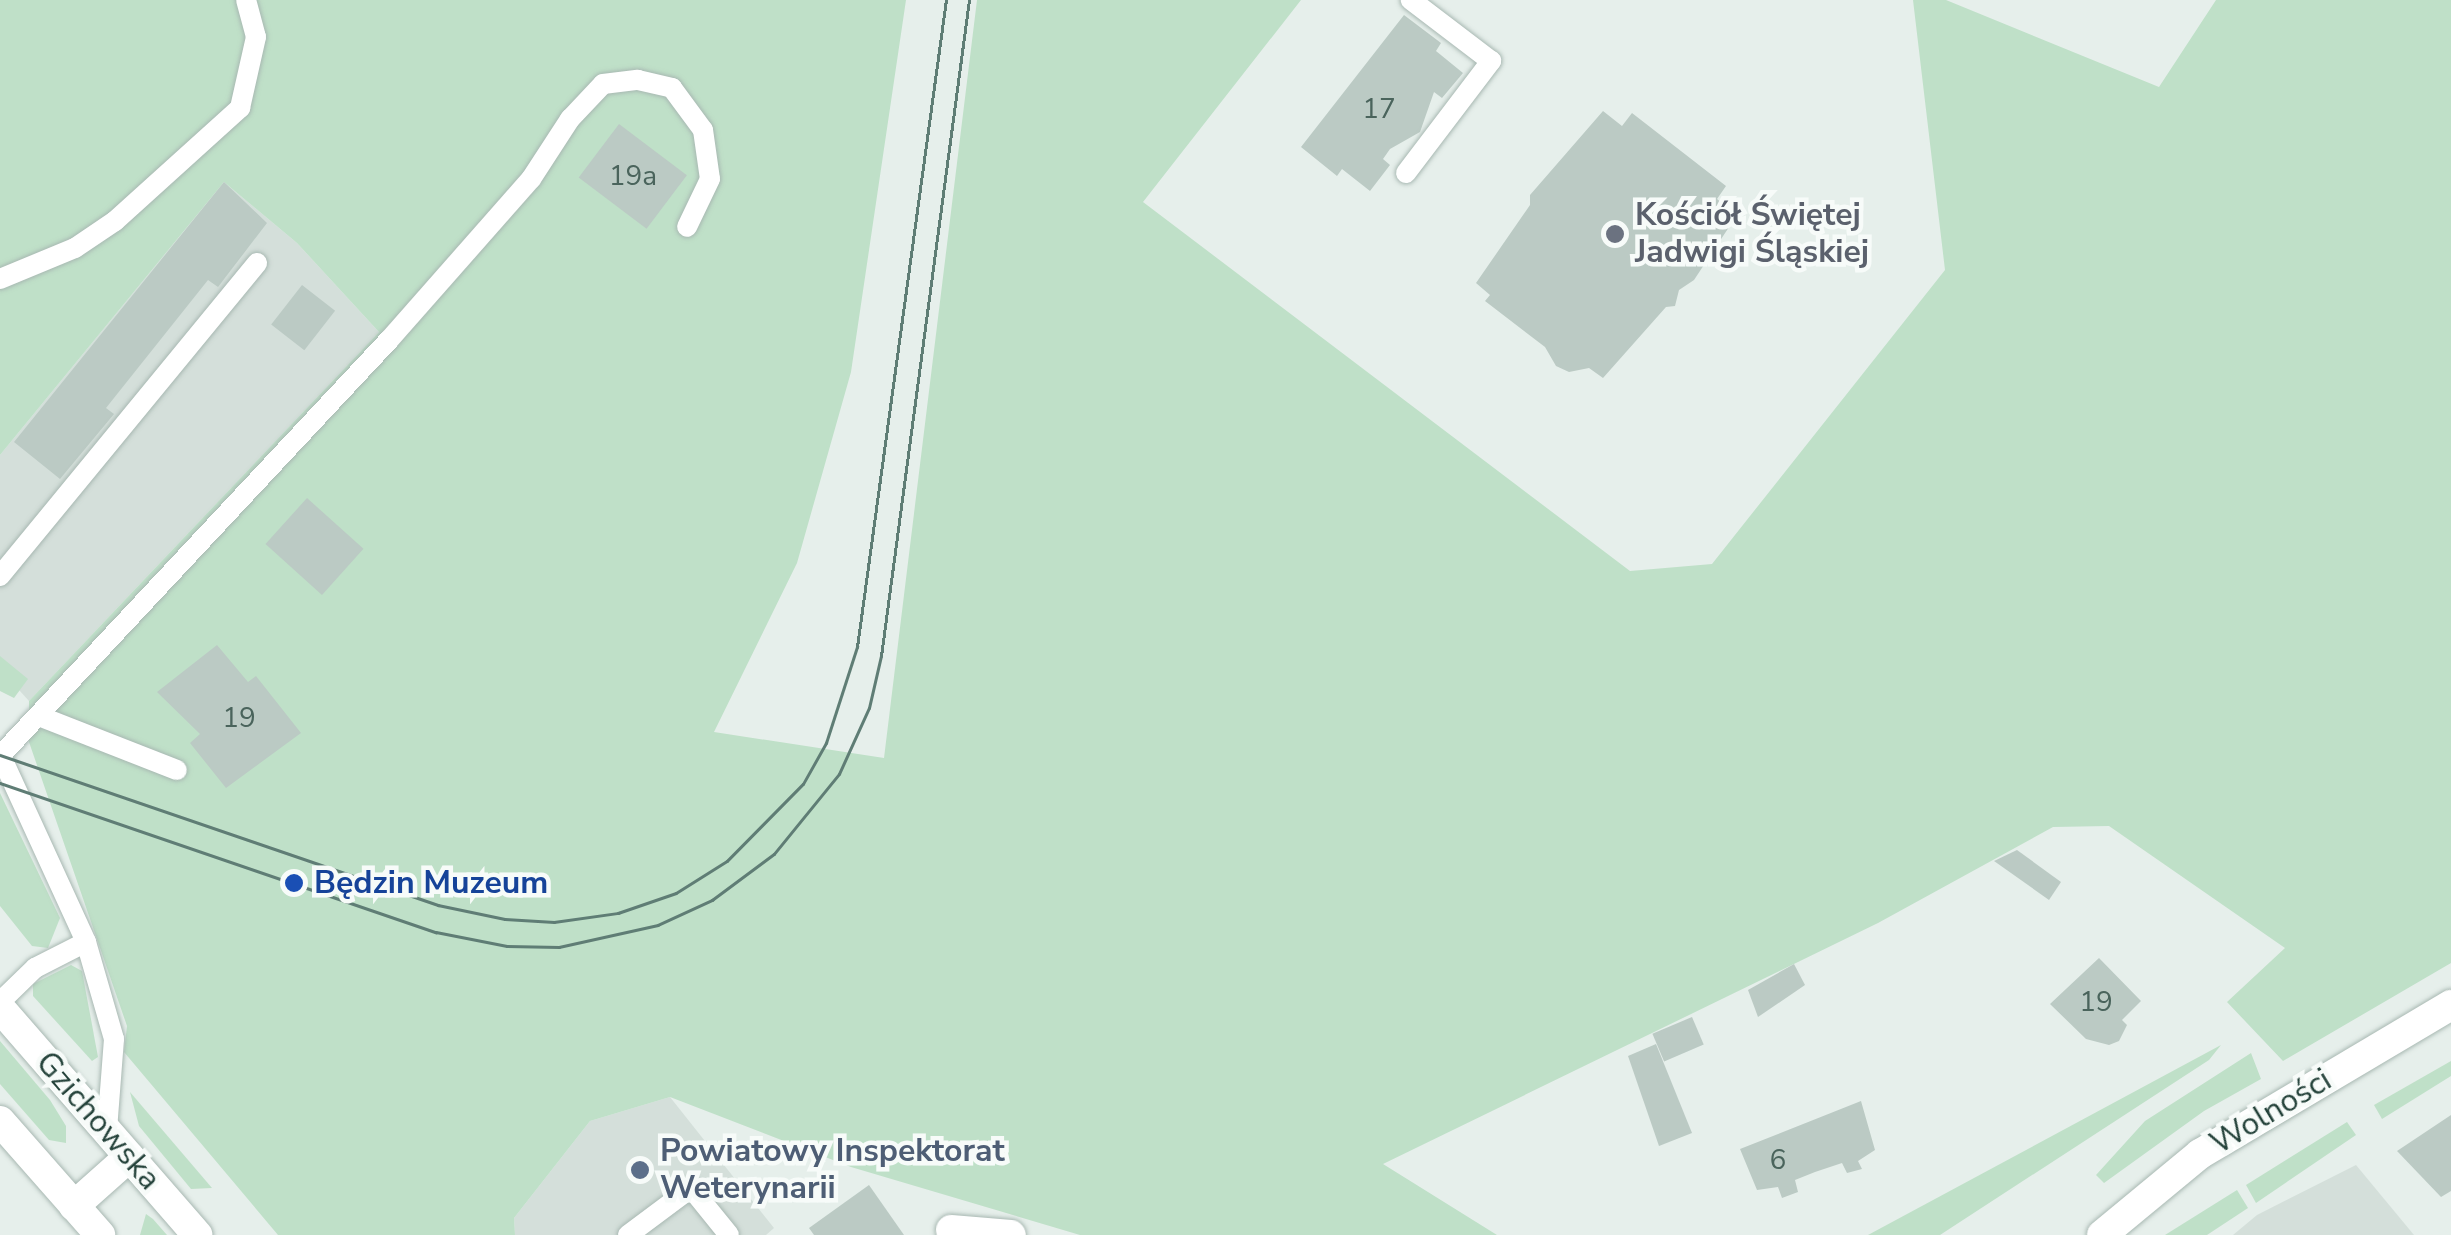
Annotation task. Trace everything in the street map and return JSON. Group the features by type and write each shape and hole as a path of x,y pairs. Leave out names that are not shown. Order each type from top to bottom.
{"street":[{"name":"Gzichowska","path":"0,1005 197,1235"},
{"name":"Wolności","path":"2119,1229 2200,1154 2451,1006"},
{"path":"0,1121 100,1235"},
{"path":"74,1206 129,1157"},
{"path":"948,1233 1011,1235"}],"lane":[{"path":"0,279 75,248 115,221 240,108 256,37 246,0"},
{"path":"1406,173 1491,61 1411,0"},
{"path":"107,1131 114,1039 86,942 0,755 402,325 532,179 570,119 603,84 638,80 672,88 703,130 710,179 686,228"},
{"path":"0,576 257,263"},
{"path":"39,716 177,770"},
{"path":"0,1005 36,968 86,942"},
{"path":"628,1235 691,1188 729,1235"}],"shaded area":[{"path":"224,182 297,243 379,332 29,701 0,669 0,455"},
{"name":"Powiatowy Inspektorat Weterynarii","path":"670,1097 774,1228 766,1235 515,1235 514,1218 590,1121"},
{"path":"2356,1165 2414,1235 2233,1235 2257,1215"}],"green space":[{"path":"0,0 906,0 851,372 797,563 714,732 884,758 977,0 1301,0 1143,202 1630,571 1712,564 1945,270 1913,0 1946,0 2159,87 2216,0 2451,0 2451,963 2283,1061 2227,1002 2285,948 2109,826 2053,827 1878,923 1383,1164 1497,1235 1080,1235 851,1167 670,1097 590,1121 514,1218 515,1235 278,1235 124,1052 127,1026 29,742 29,701 379,332 297,243 224,182 0,455"},
{"path":"0,656 28,679 14,698 0,691"},
{"path":"0,793 60,918 48,948 32,946 0,906"},
{"path":"71,965 82,971 98,1057 92,1061 33,996 33,984"},
{"path":"0,1041 50,1100 66,1126 66,1143 49,1140 0,1084"},
{"path":"2221,1045 2209,1060 1940,1235 1868,1235"},
{"path":"2251,1053 2261,1079 2204,1111 2104,1183 2096,1175 2145,1121"},
{"path":"2451,1061 2451,1076 2382,1119 2374,1105"},
{"path":"130,1092 212,1188 191,1189 139,1126"},
{"path":"2347,1122 2356,1135 2256,1203 2246,1185"},
{"path":"2237,1190 2248,1208 2207,1235 2165,1235"},
{"path":"146,1214 153,1219 167,1235 140,1235"}],"building":[{"path":"1404,15 1441,43 1436,51 1463,73 1442,98 1434,92 1420,132 1390,149 1383,159 1390,165 1370,191 1342,169 1337,176 1301,147"},
{"name":"Kościół Świętej Jadwigi Śląskiej","path":"1603,111 1622,126 1632,113 1726,186 1717,199 1737,215 1694,280 1679,290 1675,306 1666,307 1603,378 1589,368 1569,372 1556,366 1545,347 1485,301 1490,295 1476,283 1530,205 1530,195"},
{"path":"619,124 687,175 647,229 579,178"},
{"path":"224,182 267,223 218,287 208,280 106,408 114,414 60,479 14,442"},
{"path":"302,285 335,311 304,350 271,324"},
{"path":"307,498 363,549 322,595 266,544"},
{"path":"217,645 248,682 256,676 301,733 226,788 190,743 200,734 157,692"},
{"path":"2017,850 2061,882 2049,900 1994,861"},
{"path":"2099,958 2141,1001 2122,1020 2127,1025 2119,1041 2109,1045 2086,1039 2050,1004"},
{"path":"1794,964 1805,985 1758,1017 1748,990"},
{"path":"1692,1017 1704,1045 1664,1061 1652,1034"},
{"path":"1656,1044 1692,1133 1659,1146 1628,1056"},
{"path":"1861,1101 1875,1150 1858,1161 1862,1169 1847,1173 1842,1163 1815,1172 1795,1180 1798,1192 1782,1198 1778,1187 1757,1190 1740,1149"},
{"path":"2451,1115 2451,1191 2441,1197 2397,1151"},
{"path":"869,1185 904,1235 814,1235 809,1228"}],"tram line":[{"path":"0,755 438,905 505,919 554,922 618,913 676,893 727,861 803,784 826,743 857,647 946,0"},
{"path":"0,783 436,932 507,946 559,947 658,925 712,900 774,854 839,774 869,708 881,656 969,0"}],"place":[{"name":"Kościół Świętej Jadwigi Śląskiej","path":"1615,234"},
{"name":"Będzin Muzeum","path":"294,883"},
{"name":"Powiatowy Inspektorat Weterynarii","path":"640,1170"}]}
